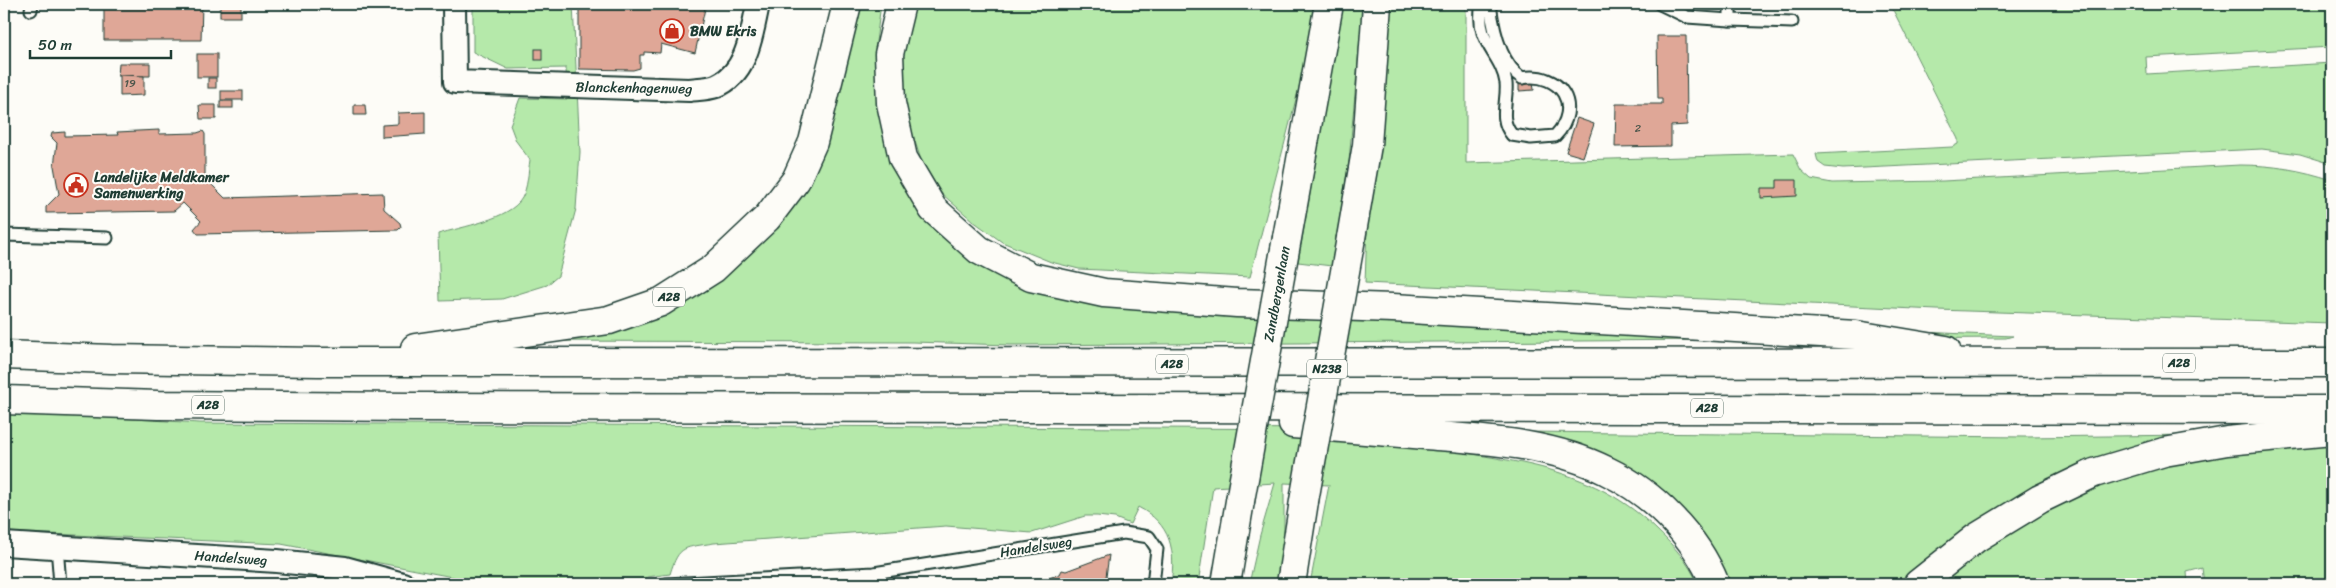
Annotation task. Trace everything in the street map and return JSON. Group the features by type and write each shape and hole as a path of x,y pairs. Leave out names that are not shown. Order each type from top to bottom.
{"main road":[{"name":"A28","path":"318,362 609,320 661,302 713,269 767,218 796,180 813,142 847,4"},
{"name":"A28","path":"901,4 889,54 891,103 903,158 933,209 979,250 1031,277 1104,293 1123,295 1237,303 1403,309 1856,335 2026,363"},
{"name":"Zandbergenlaan","path":"1226,584 1329,4"},
{"name":"N238","path":"1291,584 1367,145 1377,4"},
{"name":"A28","path":"4,355 111,359 318,362 1152,364 2332,363"},
{"name":"A28","path":"4,400 158,405 413,407 2332,410"},
{"name":"A28","path":"1081,407 1462,438 1515,444 1566,455 1607,470 1642,492 1690,539 1715,584"},
{"path":"1918,584 1976,538 2040,499 2094,472 2164,452 2227,441 2332,431"}],"street":[{"name":"Blanckenhagenweg","path":"454,4 454,82 689,90 716,87 736,74 750,41 758,4"},
{"name":"Handelsweg","path":"4,544 276,561 345,568 403,584"}],"lane":[{"path":"1482,4 1484,39 1500,66 1506,84 1504,100 1505,128 1512,135 1531,138 1555,136 1565,126 1569,110 1565,96 1555,82 1536,76 1522,78 1513,72 1497,40 1490,4"},
{"path":"1660,4 1687,17 1792,22"},
{"path":"1730,4 1730,20"},
{"path":"4,235 107,238"},
{"name":"Handelsweg","path":"666,584 874,573 1124,533 1149,537 1157,549 1153,584"},
{"path":"57,547 60,584"},
{"path":"874,573 878,584"}],"green space":[{"path":"473,4 573,4 580,152 576,209 558,276 547,285 502,299 440,301 438,234 472,225 507,212 516,205 524,194 530,160 516,141 510,125 520,98 567,99 566,68 508,69 473,52"},
{"path":"843,4 881,4 875,49 878,96 971,255 1155,299 2013,336 2006,338 1010,345 912,342 519,341 653,309 788,187"},
{"path":"905,4 1314,4 1304,68 1250,277 1079,269 1051,262 1002,242 973,221 942,194 921,160 908,120 899,74"},
{"path":"1343,4 1363,4 1349,161 1332,266 1298,262"},
{"path":"1390,4 1466,4 1466,163 1793,154 1801,170 1811,179 1832,183 1943,181 2240,165 2287,169 2332,180 2332,323 1937,310 1365,283 1367,227"},
{"path":"1890,4 2332,4 2332,47 2146,57 2147,74 2332,63 2332,164 2300,154 2262,149 1843,169 1825,167 1818,162 1816,154 1952,147 1958,144 1958,139"},
{"path":"4,411 200,423 1339,429 1427,447 1528,464 1582,481 1608,493 1657,530 1680,555 1698,584 1310,584 1329,485 1284,483 1284,554 1280,584 1249,584 1260,535 1275,483 1213,487 1198,584 1171,584 1173,560 1169,539 1158,521 1138,507 1130,524 1115,518 1085,516 1032,533 946,526 714,543 684,549 673,564 670,574 647,577 639,584 489,584 281,544 4,532"},
{"path":"1526,432 2025,437 2194,435 1963,532 1939,549 1901,584 1730,584 1704,537"},
{"path":"2332,439 2332,584 2204,584 2202,568 2187,572 2188,584 1934,584 1953,566 2060,499 2160,462"}],"building":[{"path":"104,4 202,4 201,40 104,40"},
{"path":"220,4 241,4 241,17 220,17"},
{"path":"579,4 706,4 695,53 661,44 660,53 644,52 644,55 640,55 640,68 633,70 579,69"},
{"path":"1657,36 1686,36 1687,125 1671,126 1671,146 1615,147 1616,104 1662,104 1662,99 1658,99"},
{"path":"535,49 542,49 542,60 535,60"},
{"path":"197,54 217,54 217,77 197,77"},
{"path":"119,63 150,63 150,76 118,76"},
{"path":"120,75 144,76 144,95 120,96"},
{"path":"208,78 216,78 216,88 208,88"},
{"path":"1533,81 1534,90 1519,91 1519,82"},
{"path":"221,91 243,91 243,100 221,100"},
{"path":"220,101 233,101 233,108 220,108"},
{"path":"199,105 216,105 216,119 200,119"},
{"path":"354,105 365,105 366,115 354,115"},
{"path":"425,112 425,134 382,137 382,125 398,124 398,113"},
{"path":"1577,118 1594,124 1583,157 1566,152"},
{"path":"159,130 159,134 197,133 203,131 205,134 205,178 225,198 383,193 384,209 400,223 401,227 398,230 198,234 194,229 201,221 183,203 174,211 46,213 46,207 59,194 54,166 57,143 51,137 52,133 65,132 65,136 118,135 117,132"},
{"path":"1777,180 1797,180 1797,196 1761,198 1761,188 1777,188"},
{"path":"1109,555 1105,584 1033,584 1060,574 1062,570 1066,571"}],"place":[{"name":"BMW Ekris","path":"672,31"},
{"name":"Landelijke Meldkamer Samenwerking","path":"76,185"}]}
